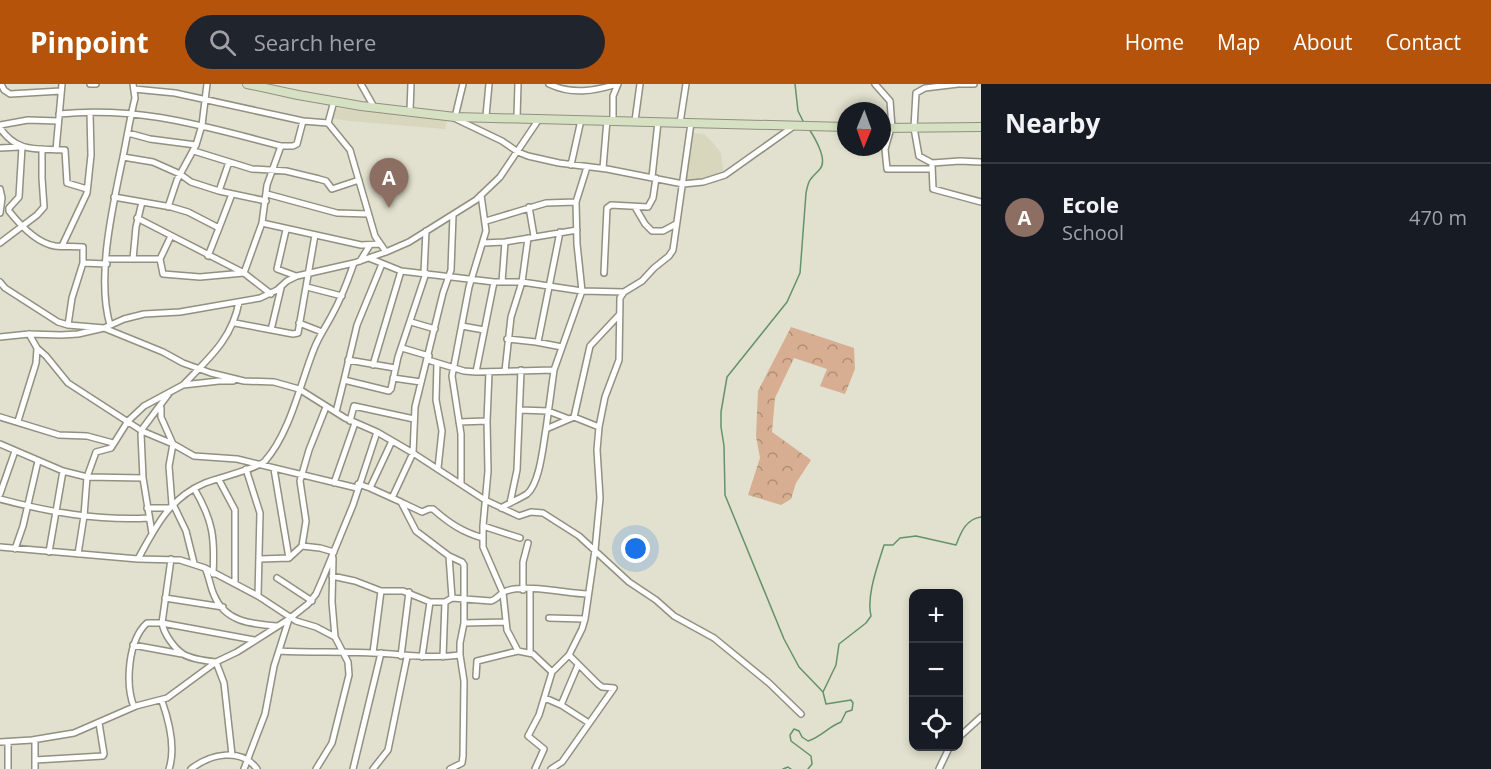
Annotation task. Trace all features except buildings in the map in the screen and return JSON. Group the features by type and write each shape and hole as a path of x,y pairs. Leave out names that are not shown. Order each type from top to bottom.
{"street":[{"path":"1,84 9,94 61,87 56,150"},
{"path":"90,84 96,84"},
{"path":"168,207 180,174 194,152 202,125 207,84"},
{"path":"247,84 334,101 453,116 837,127"},
{"path":"362,84 374,107"},
{"path":"410,111 411,84"},
{"path":"453,116 464,84"},
{"path":"486,116 489,84"},
{"path":"517,117 518,84"},
{"path":"549,84 562,89 585,92 617,84"},
{"path":"603,168 613,96 617,84"},
{"path":"634,84 640,84 635,121"},
{"path":"680,123 686,84"},
{"path":"875,84 890,102"},
{"path":"932,166 918,156 914,128 917,92 932,87 975,84"},
{"path":"107,327 107,261 114,196 135,98 134,86 303,121 328,123 350,150 375,236 386,252"},
{"path":"328,123 334,101"},
{"path":"62,246 86,195 91,155 90,112"},
{"path":"59,114 132,112 182,120 280,146 297,144 303,121"},
{"path":"453,116 502,141 518,152 536,158 603,168 683,184 703,182 725,175 795,125"},
{"path":"0,337 29,334 61,335 107,327 124,319 144,314 180,312 239,302 271,294 297,276 357,262 404,245 481,195 500,177 539,119"},
{"path":"20,147 6,136 0,126 28,120 58,121"},
{"path":"571,165 581,120"},
{"path":"604,273 607,208 611,205 643,208 651,205 658,122"},
{"path":"369,258 401,271 495,282 522,282 582,291 624,292 634,287 669,256 675,243 691,123"},
{"path":"891,128 981,127"},
{"path":"128,133 150,139 196,145"},
{"path":"244,273 262,223 272,171 280,146"},
{"path":"0,148 20,147 66,151 67,184 87,189"},
{"path":"0,213 8,210 19,197 20,147"},
{"path":"0,243 44,207 42,149"},
{"path":"194,152 252,169 286,171 320,179 326,181 332,189 359,180"},
{"path":"886,156 887,169 932,166 960,161 981,162"},
{"path":"123,157 153,162 180,174 191,182 219,191 266,197 337,213 368,214"},
{"path":"219,191 229,162"},
{"path":"501,508 527,493 534,483 546,429 554,370 582,291 576,201 587,166"},
{"path":"932,166 933,189 981,202"},
{"path":"0,189 3,198 0,213"},
{"path":"208,256 232,194"},
{"path":"461,484 459,422 452,381 472,279 486,231 481,195"},
{"path":"114,196 188,212 219,228"},
{"path":"486,221 550,202 576,201"},
{"path":"133,259 137,218 142,202"},
{"path":"505,371 507,339 531,237 529,207"},
{"path":"634,207 645,225 652,231 663,231 676,224"},
{"path":"8,210 22,226 42,242 84,248 83,262 72,298 68,325"},
{"path":"392,498 413,453 414,419 421,382 449,276 453,249 453,215"},
{"path":"137,218 244,273 271,294"},
{"path":"262,223 286,230 370,246 379,244"},
{"path":"286,230 277,268 297,276"},
{"path":"483,243 505,242 577,230"},
{"path":"344,380 389,391 391,389 395,368 425,273 426,231"},
{"path":"538,342 560,232"},
{"path":"234,323 296,334 307,287 315,235"},
{"path":"171,236 160,259 162,274 200,277 244,273"},
{"path":"502,282 505,242"},
{"path":"138,560 152,533 171,506 203,484 261,464 271,452 290,419 299,389 322,332 357,262 370,246"},
{"path":"83,262 160,259"},
{"path":"336,412 361,315 382,264"},
{"path":"373,365 401,271"},
{"path":"0,282 5,288 58,322 68,325 107,327 183,363 244,381"},
{"path":"476,372 495,282"},
{"path":"272,330 281,286"},
{"path":"307,287 342,296"},
{"path":"543,769 536,768 544,749 528,736 545,698 552,672 569,655 585,619 600,498 597,450 599,427 605,397 619,360 620,298 624,292"},
{"path":"78,554 87,477 96,452 109,450 128,422 144,406 183,385 214,354 234,323 239,302"},
{"path":"572,418 590,346 619,315"},
{"path":"411,322 435,329"},
{"path":"299,323 322,332"},
{"path":"462,326 484,330"},
{"path":"29,334 37,348 68,382 141,431 173,444 194,456 224,457 261,464 301,476 370,488 422,512 433,509 451,525 468,534 483,538"},
{"path":"507,339 562,347"},
{"path":"18,421 35,370 37,348"},
{"path":"402,348 437,363 476,372 554,370"},
{"path":"348,360 395,368"},
{"path":"437,363 436,400 442,431 438,468"},
{"path":"510,503 517,470 521,370"},
{"path":"489,372 488,471 483,547 503,592 507,630 518,651"},
{"path":"393,378 421,382"},
{"path":"183,385 219,381 274,382 299,389 326,407 413,453 485,500 521,516 534,512 551,517 579,536 630,582 674,616 714,638 769,682 801,714"},
{"path":"152,533 142,478 141,431 170,392"},
{"path":"161,406 162,420 173,444 169,466 171,506 186,531 194,563"},
{"path":"334,483 353,422 354,406 414,419"},
{"path":"260,559 289,558 302,546 306,521 300,481 326,407"},
{"path":"520,410 548,411 599,427"},
{"path":"0,417 59,435 87,436 114,443"},
{"path":"546,429 572,418"},
{"path":"459,422 487,422"},
{"path":"0,742 35,740 74,733 134,707 162,701 173,696 216,662 237,652 278,626 312,601 353,505 377,432"},
{"path":"370,488 392,441"},
{"path":"0,444 63,471 87,477 142,478"},
{"path":"0,494 15,451"},
{"path":"15,549 38,461"},
{"path":"246,469 261,513 258,596"},
{"path":"274,469 289,558"},
{"path":"49,552 63,471"},
{"path":"219,480 235,510 235,583"},
{"path":"195,489 210,520 212,586"},
{"path":"0,499 84,516 112,519 149,518"},
{"path":"401,502 416,531 463,564 465,598 460,656 464,681 462,762 450,769"},
{"path":"147,508 171,506"},
{"path":"483,526 520,538"},
{"path":"528,543 523,561 530,653"},
{"path":"302,546 320,548 333,553"},
{"path":"0,547 138,560 171,559 194,563 258,596 290,618 335,637"},
{"path":"316,769 330,749 349,671 344,652 335,637 332,602 333,553"},
{"path":"449,556 452,598"},
{"path":"171,559 162,623 165,635 182,654"},
{"path":"205,568 214,595 223,608 237,621 278,626"},
{"path":"325,574 355,581 381,591 409,592 430,602 445,602 452,598 491,601 496,600 503,592 527,590 587,594"},
{"path":"277,578 312,601"},
{"path":"373,652 381,591"},
{"path":"373,769 388,750 404,656 409,592"},
{"path":"165,598 223,608"},
{"path":"422,657 430,602"},
{"path":"443,657 445,602"},
{"path":"244,769 265,714 274,666 290,618"},
{"path":"549,618 585,619"},
{"path":"134,707 129,694 133,645 140,629 147,622 255,640"},
{"path":"464,623 506,622"},
{"path":"133,645 216,662"},
{"path":"279,651 373,652 422,657 460,656"},
{"path":"476,676 477,661 518,651 530,653 552,672"},
{"path":"352,769 381,653"},
{"path":"551,769 562,762 614,688 602,687 569,655"},
{"path":"216,662 224,683 232,754"},
{"path":"561,705 578,665"},
{"path":"545,698 561,705 589,723"},
{"path":"162,701 167,714 171,742 169,769"},
{"path":"963,733 981,717"},
{"path":"35,760 103,756 99,723"},
{"path":"35,740 35,769"},
{"path":"8,742 8,769"},
{"path":"939,769 948,751"},
{"path":"191,769 208,759 222,754 232,754 247,760 257,769"}],"shaded area":[{"path":"332,108 447,119 445,129 350,121 330,118"},
{"path":"690,133 704,134 721,153 724,177 685,185"}],"green space":[{"path":"791,327 854,348 855,369 845,394 820,386 827,369 794,358 775,398 772,432 811,460 796,483 791,499 781,505 748,495 760,458 756,436 758,391"}],"waterway":[{"path":"795,84 798,111 804,123"},
{"path":"809,129 820,149 822,165 809,182 806,193 800,273 787,302 727,377 721,427 724,446 725,495 784,639 799,667 823,692"},
{"path":"808,769 812,764 811,756 791,741 790,735 794,729 808,741 813,739 841,722 846,712 852,710 851,700 826,704 823,692 836,665 839,644 866,623 871,616 871,590 884,545 893,545 900,538 916,536 956,545 968,523 981,517"},
{"path":"783,769 788,767 791,769"}],"place":[{"name":"Ecole","path":"389,208"}]}
